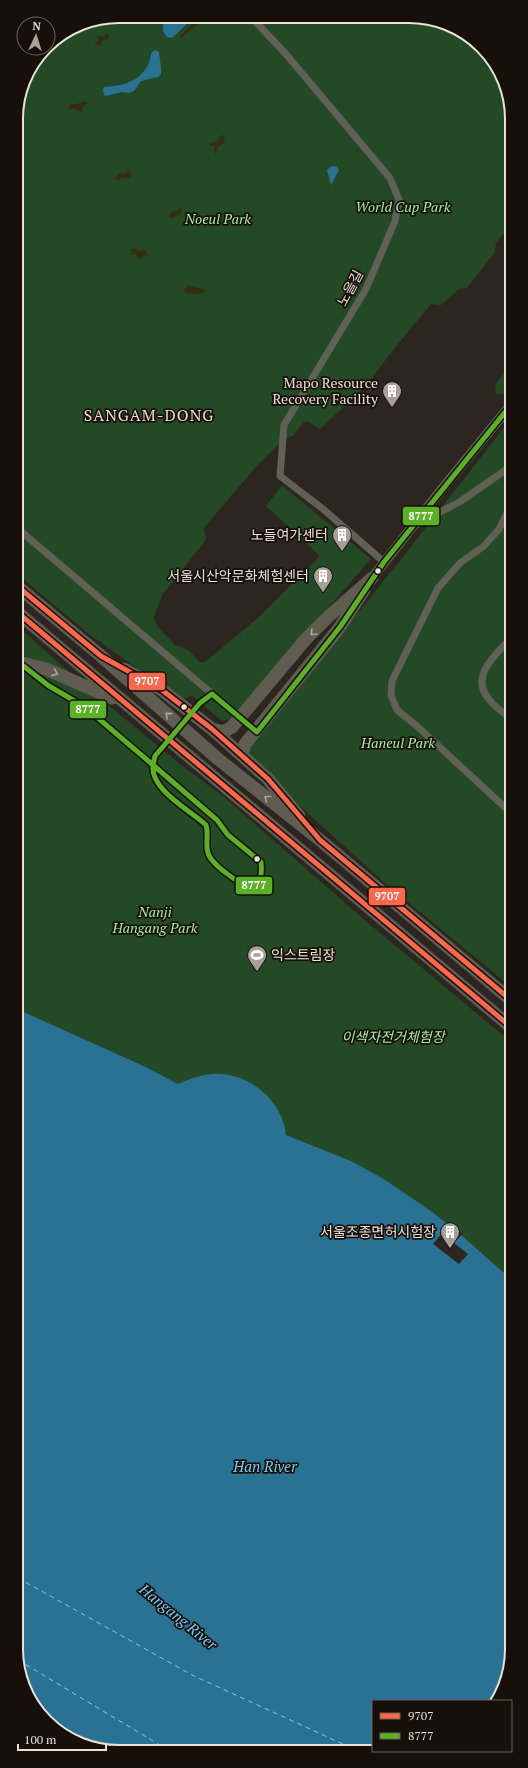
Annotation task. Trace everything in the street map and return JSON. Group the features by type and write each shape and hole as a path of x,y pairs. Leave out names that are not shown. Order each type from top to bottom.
{"highway":[{"path":"212,729 223,732 232,727 305,640 329,616 372,578"},
{"path":"242,755 245,744 341,625 372,578"},
{"path":"23,591 101,656 218,759 320,840 505,995"},
{"path":"329,616 333,616 339,620 341,625"},
{"path":"23,617 505,1022"},
{"path":"101,656 162,690 212,729 268,779 320,840"},
{"path":"23,663 46,669 126,704"}],"street":[{"name":"노을길","path":"257,23 285,54 390,178 399,200 396,221 366,289 284,425 280,476 323,509 384,562"},
{"path":"372,578 505,412"},
{"path":"412,527 461,501 505,470"},
{"path":"505,515 499,529 484,546 460,563 438,588 392,681 391,695 397,710 418,727 505,807"},
{"path":"23,533 256,732"},
{"path":"505,645 483,671 481,685 487,698 505,714"}],"green space":[{"name":"Noeul Park","path":"113,23 415,23 440,28 462,39 477,51 492,71 500,88 505,113 505,232 496,243 495,252 467,288 459,289 441,305 431,304 393,350 366,386 320,429 309,422 304,422 294,435 283,440 255,468 203,529 206,536 205,541 162,595 154,617 157,626 175,645 187,649 200,662 205,662 259,617 320,556 266,506 282,485 371,559 230,719 222,721 191,695 185,698 174,694 90,635 23,579 23,113 26,94 30,83 36,71 47,56 56,56 56,47 66,39 94,26"},
{"path":"505,373 505,392 503,394 496,394 496,386"},
{"name":"Haneul Park","path":"505,426 505,982 386,884 248,759 246,751 399,562"},
{"name":"Nanji Hangang Park","path":"23,631 90,690 185,768 224,797 367,922 505,1037 505,1274 459,1233 431,1211 351,1161 273,1130 187,1089 146,1067 23,1012"}],"sand":[{"path":"200,23 181,38 180,36 191,25"},
{"path":"107,33 109,34 109,39 102,41 101,46 96,45 95,43 99,40 98,35 103,37"},
{"path":"83,101 88,103 83,107 83,111 81,112 76,109 69,109 69,104 78,104"},
{"path":"222,135 225,138 224,143 218,147 216,153 214,153 214,146 210,145 209,143 217,141"},
{"path":"130,171 132,175 130,178 115,179 118,173 124,174"},
{"path":"182,208 181,214 172,218 168,217 172,212"},
{"path":"134,248 139,251 146,251 148,256 143,255 142,258 138,260 137,255 131,254 131,249"},
{"path":"188,285 205,290 205,292 201,294 186,293 184,290"}],"water":[{"path":"165,23 188,23 172,38 167,37 163,31 163,25"},
{"path":"155,50 159,52 161,68 161,74 158,77 141,81 134,91 129,93 122,92 105,96 103,91 104,87 117,86 129,82 140,75 148,65 152,52"},
{"path":"336,166 339,170 331,185 327,170 330,167"},
{"name":"Han River","path":"23,1012 146,1067 178,1084 200,1076 211,1074 234,1076 245,1080 256,1086 273,1102 284,1123 286,1135 351,1161 382,1178 431,1211 459,1233 505,1274 505,1655 502,1674 490,1700 372,1700 372,1745 113,1745 83,1738 71,1732 51,1717 36,1697 30,1685 26,1674 23,1649"}],"pier":[{"name":"서울조종면허시험장","path":"460,1231 462,1234 454,1243 468,1254 459,1264 433,1244 442,1233 452,1241"}],"ferry route":[{"path":"23,1581 192,1675 345,1745"},
{"path":"24,1664 160,1745"}],"transit line":[{"name":"8777","path":"153,765 155,756 200,703 212,694 257,732 340,627 384,562 505,412"},
{"name":"9707","path":"23,591 101,656 162,690 212,729 268,779 320,840 505,995"},
{"name":"9707","path":"23,617 505,1022"},
{"name":"8777","path":"23,666 49,686 85,707 153,765"},
{"name":"8777","path":"153,765 217,820 228,835 261,862 260,877 255,885 251,887 240,882 214,863 207,850 206,825 164,791 154,774 153,765"}],"place":[{"name":"Mapo Resource Recovery Facility","path":"392,408"},
{"name":"노들여가센터","path":"342,552"},
{"name":"서울시산악문화체험센터","path":"323,593"},
{"name":"익스트림장","path":"257,972"},
{"name":"서울조종면허시험장","path":"450,1249"}],"district":[{"name":"SANGAM-DONG","path":"149,415"}],"park label":[{"name":"World Cup Park","path":"403,207"},
{"name":"이색자전거체험장","path":"393,1037"}],"water label":[{"name":"Hangang River","path":"178,1617"}]}
